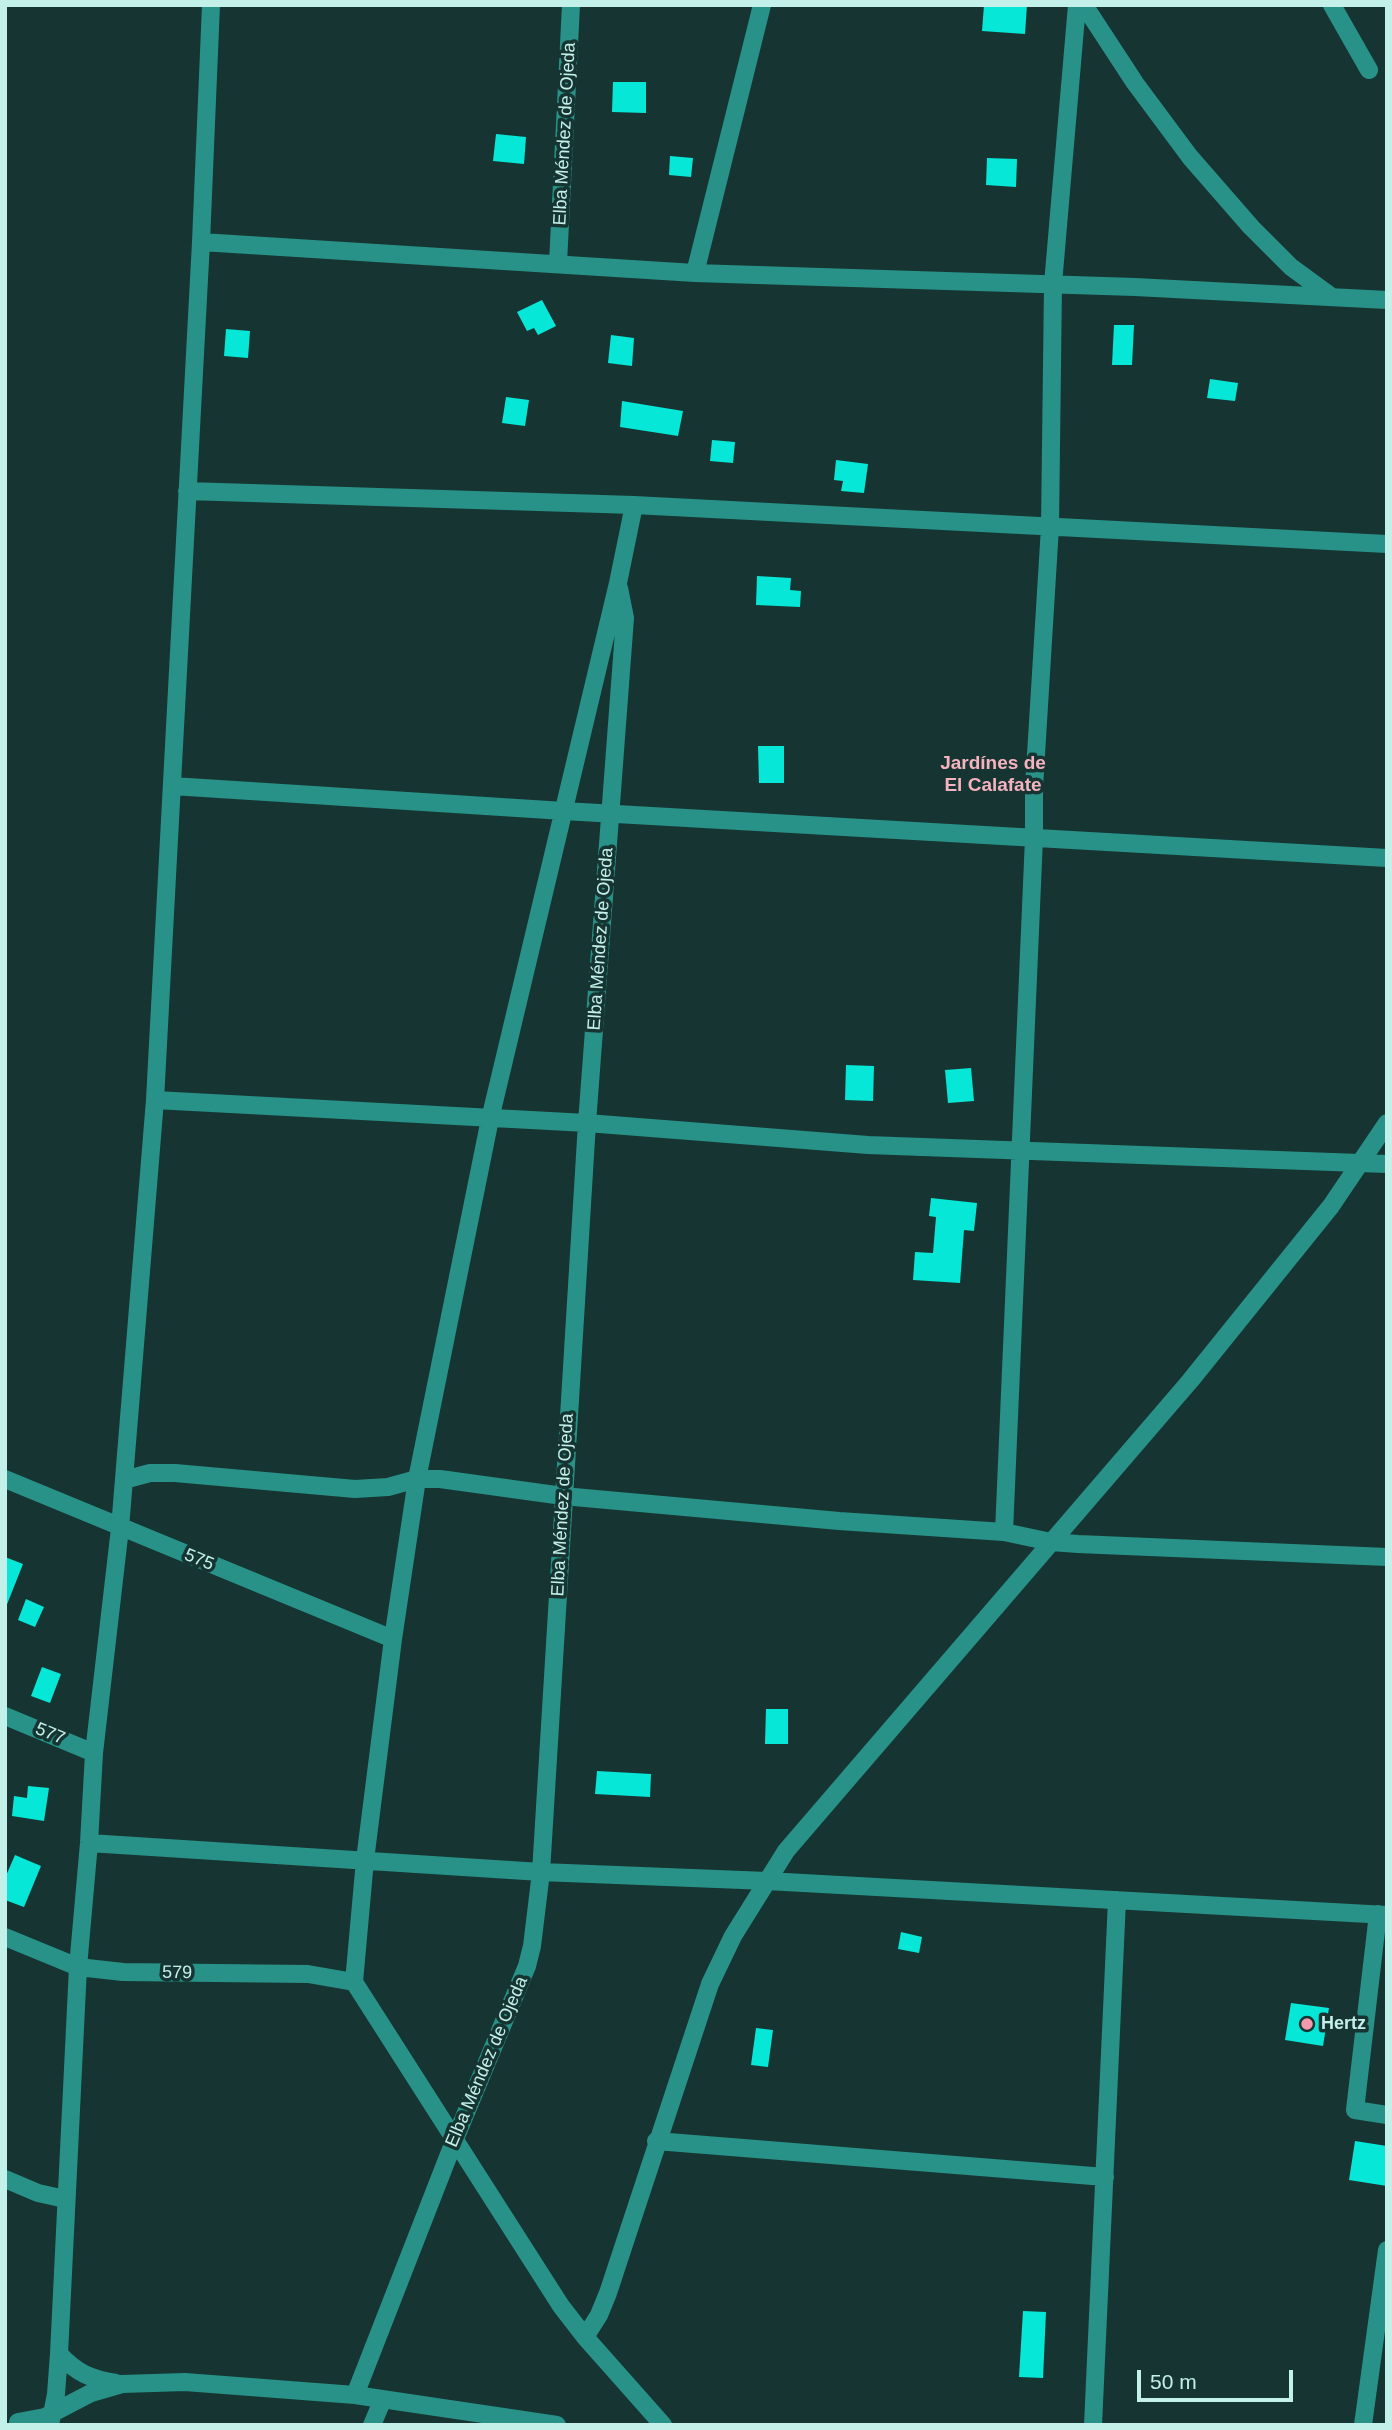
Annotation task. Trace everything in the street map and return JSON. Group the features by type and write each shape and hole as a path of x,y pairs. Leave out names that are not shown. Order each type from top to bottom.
{"street":[{"path":"51,2419 59,2354 78,1967 94,1753 120,1528 155,1100 201,242 211,5"},
{"name":"Elba Méndez de Ojeda","path":"558,262 571,5"},
{"path":"695,272 762,5"},
{"path":"1004,1532 1034,787 1050,527 1053,284 1077,5"},
{"path":"1084,5 1135,83 1190,157 1251,227 1292,267 1332,298"},
{"path":"1332,5 1369,70"},
{"path":"201,242 695,272 1053,284 1387,300"},
{"path":"187,491 634,505 1387,544"},
{"path":"634,505 618,583 490,1119 417,1479 393,1639 365,1860 354,1982 534,2265 585,2337 663,2425"},
{"name":"Elba Méndez de Ojeda","path":"355,2395 455,2139 527,1966 532,1946 541,1872 587,1123 625,618 618,583"},
{"path":"172,786 1387,858"},
{"path":"155,1100 587,1123 868,1144 1387,1164"},
{"path":"585,2337 599,2315 608,2293 710,1984 733,1936 786,1851 1190,1381 1331,1206 1387,1123"},
{"path":"124,1480 150,1473 175,1473 355,1489 388,1487 417,1479 440,1479 563,1496 839,1521 1004,1532 1051,1542 1387,1557"},
{"name":"575","path":"5,1479 393,1639"},
{"name":"577","path":"5,1716 94,1753"},
{"path":"89,1843 541,1872 767,1881 1382,1915 1355,2110 1387,2115"},
{"path":"1093,2425 1117,1900"},
{"name":"579","path":"5,1937 78,1967 122,1972 308,1975 354,1982"},
{"path":"656,2141 1104,2177"},
{"path":"5,2179 38,2193 65,2199"},
{"path":"1363,2425 1387,2250"},
{"path":"59,2354 74,2370 96,2380 122,2384 185,2382 355,2395 557,2425"},
{"path":"51,2419 91,2393 122,2384"},
{"path":"372,2425 383,2399"},
{"path":"16,2421 46,2417 51,2419"}],"building":[{"path":"984,5 1027,5 1025,34 982,31"},
{"path":"613,82 646,82 646,113 612,112"},
{"path":"496,134 526,137 524,164 493,161"},
{"path":"670,156 693,158 691,177 669,175"},
{"path":"987,158 1017,159 1016,187 986,185"},
{"path":"542,300 556,326 538,335 534,328 527,331 517,312"},
{"path":"1114,325 1134,325 1132,365 1112,365"},
{"path":"226,329 250,331 248,358 224,356"},
{"path":"611,335 634,338 632,366 608,363"},
{"path":"1210,379 1238,383 1235,401 1207,398"},
{"path":"506,397 529,400 525,426 502,423"},
{"path":"622,401 683,411 678,436 620,427"},
{"path":"712,440 735,442 733,463 710,461"},
{"path":"836,460 868,464 864,493 841,491 843,481 834,480"},
{"path":"757,576 791,578 790,590 801,591 800,607 756,605"},
{"path":"758,746 784,746 784,783 759,783"},
{"path":"846,1065 874,1066 873,1101 845,1100"},
{"path":"971,1068 974,1101 948,1103 945,1070"},
{"path":"931,1198 977,1203 974,1231 964,1230 960,1283 913,1280 915,1252 933,1253 936,1217 929,1216"},
{"path":"5,1557 23,1564 6,1607 5,1607"},
{"path":"26,1599 44,1607 35,1627 18,1620"},
{"path":"42,1667 61,1674 50,1703 31,1696"},
{"path":"766,1709 788,1709 788,1744 765,1744"},
{"path":"597,1771 651,1774 650,1797 595,1794"},
{"path":"28,1786 49,1788 44,1821 12,1816 14,1796 27,1798"},
{"path":"15,1855 41,1866 24,1907 5,1900 5,1878"},
{"path":"901,1932 922,1937 919,1953 898,1949"},
{"name":"Hertz","path":"1291,2003 1329,2008 1323,2046 1285,2040"},
{"path":"756,2028 773,2030 768,2067 751,2065"},
{"path":"1355,2141 1387,2146 1387,2186 1349,2180"},
{"path":"1023,2311 1046,2312 1043,2378 1019,2377"}],"place":[{"name":"Hertz","path":"1307,2024"}],"district":[{"name":"Jardínes de El Calafate","path":"993,775"}]}
